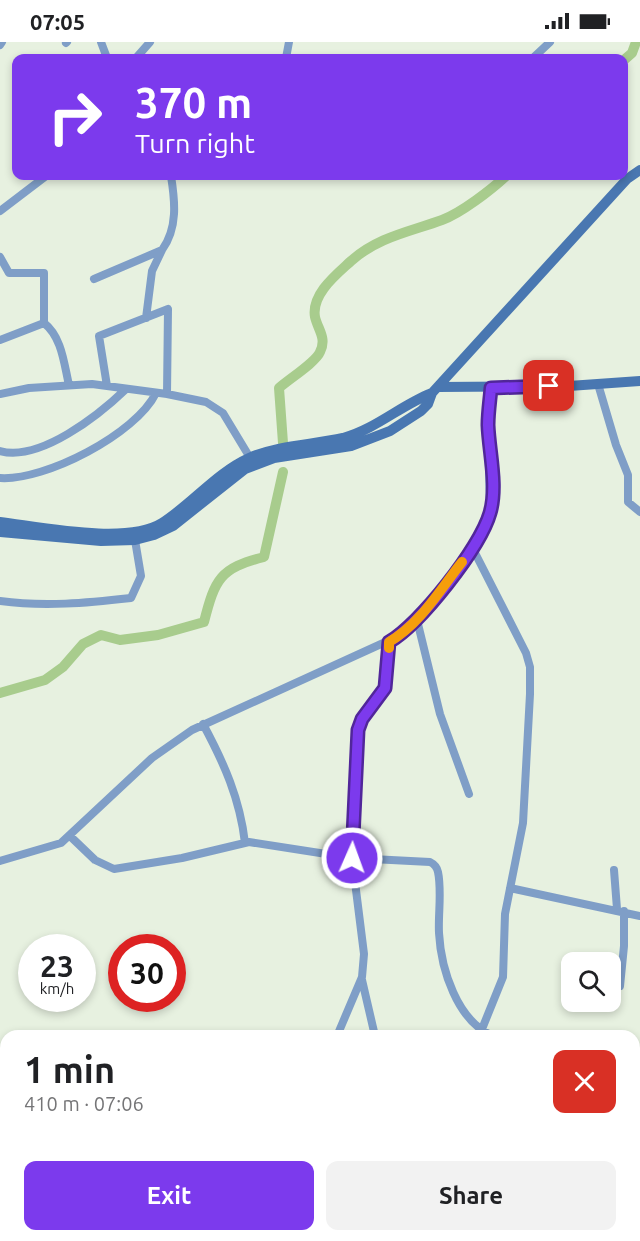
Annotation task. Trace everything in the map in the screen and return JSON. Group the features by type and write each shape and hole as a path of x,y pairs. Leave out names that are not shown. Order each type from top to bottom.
{"street":[{"path":"140,54 150,42"},
{"path":"537,54 550,42"},
{"path":"0,522 109,534 145,530 161,524 233,467 344,437 386,420 435,390 519,296 638,174"},
{"path":"0,212 41,180"},
{"path":"146,318 152,271 171,233 175,208 172,180"},
{"path":"94,279 162,250"},
{"path":"0,257 9,273 44,273 44,323"},
{"path":"107,386 99,336 168,309 166,394"},
{"path":"0,340 44,323"},
{"path":"44,323 52,329 59,346 69,385"},
{"path":"435,390 640,381"},
{"path":"598,384 628,475 628,502 640,512"},
{"path":"0,394 29,388 69,385 107,386 206,402 217,408 252,461"},
{"path":"0,861 50,848 70,836 170,743 204,724 403,634 417,620 473,549 490,512 488,423 491,388"},
{"path":"0,451 20,453 35,450 61,437 114,401 126,389"},
{"path":"0,478 37,474 84,455 137,420 150,405 156,393"},
{"path":"0,532 90,541 135,540 173,526 252,461"},
{"path":"0,601 25,605 79,604 131,598 141,576 135,540"},
{"path":"473,549 526,653 530,667 526,792 504,934 503,977 482,1030"},
{"path":"417,620 440,714 469,794"},
{"path":"374,1030 362,977 364,954 362,920 352,858 358,730 362,719 385,688 389,642"},
{"path":"204,724 223,760 236,793 245,843"},
{"path":"70,836 95,860 114,869 182,858 245,843 352,858 430,862 435,865 438,880 439,936 448,981 477,1030"},
{"path":"614,870 624,945 621,976"},
{"path":"510,888 640,916"},
{"path":"340,1030 362,977"}],"waterway":[{"path":"628,56 632,53 636,42"},
{"path":"283,443 279,388 308,365 320,352 323,342 315,317 315,309 317,300 326,285 351,261 372,246 450,217 476,201 501,180"},
{"path":"0,693 45,680 63,667 83,644 101,635 120,640 158,635 204,622 216,585 222,578 238,566 264,557 283,472"}],"slow traffic":[{"path":"389,648 389,642 403,634 417,620 462,562"}],"route":[{"path":"352,858 356,742 359,724 380,698 385,688 389,642 403,634 417,620 473,549 490,512 492,495 488,423 491,388 549,386"}]}
